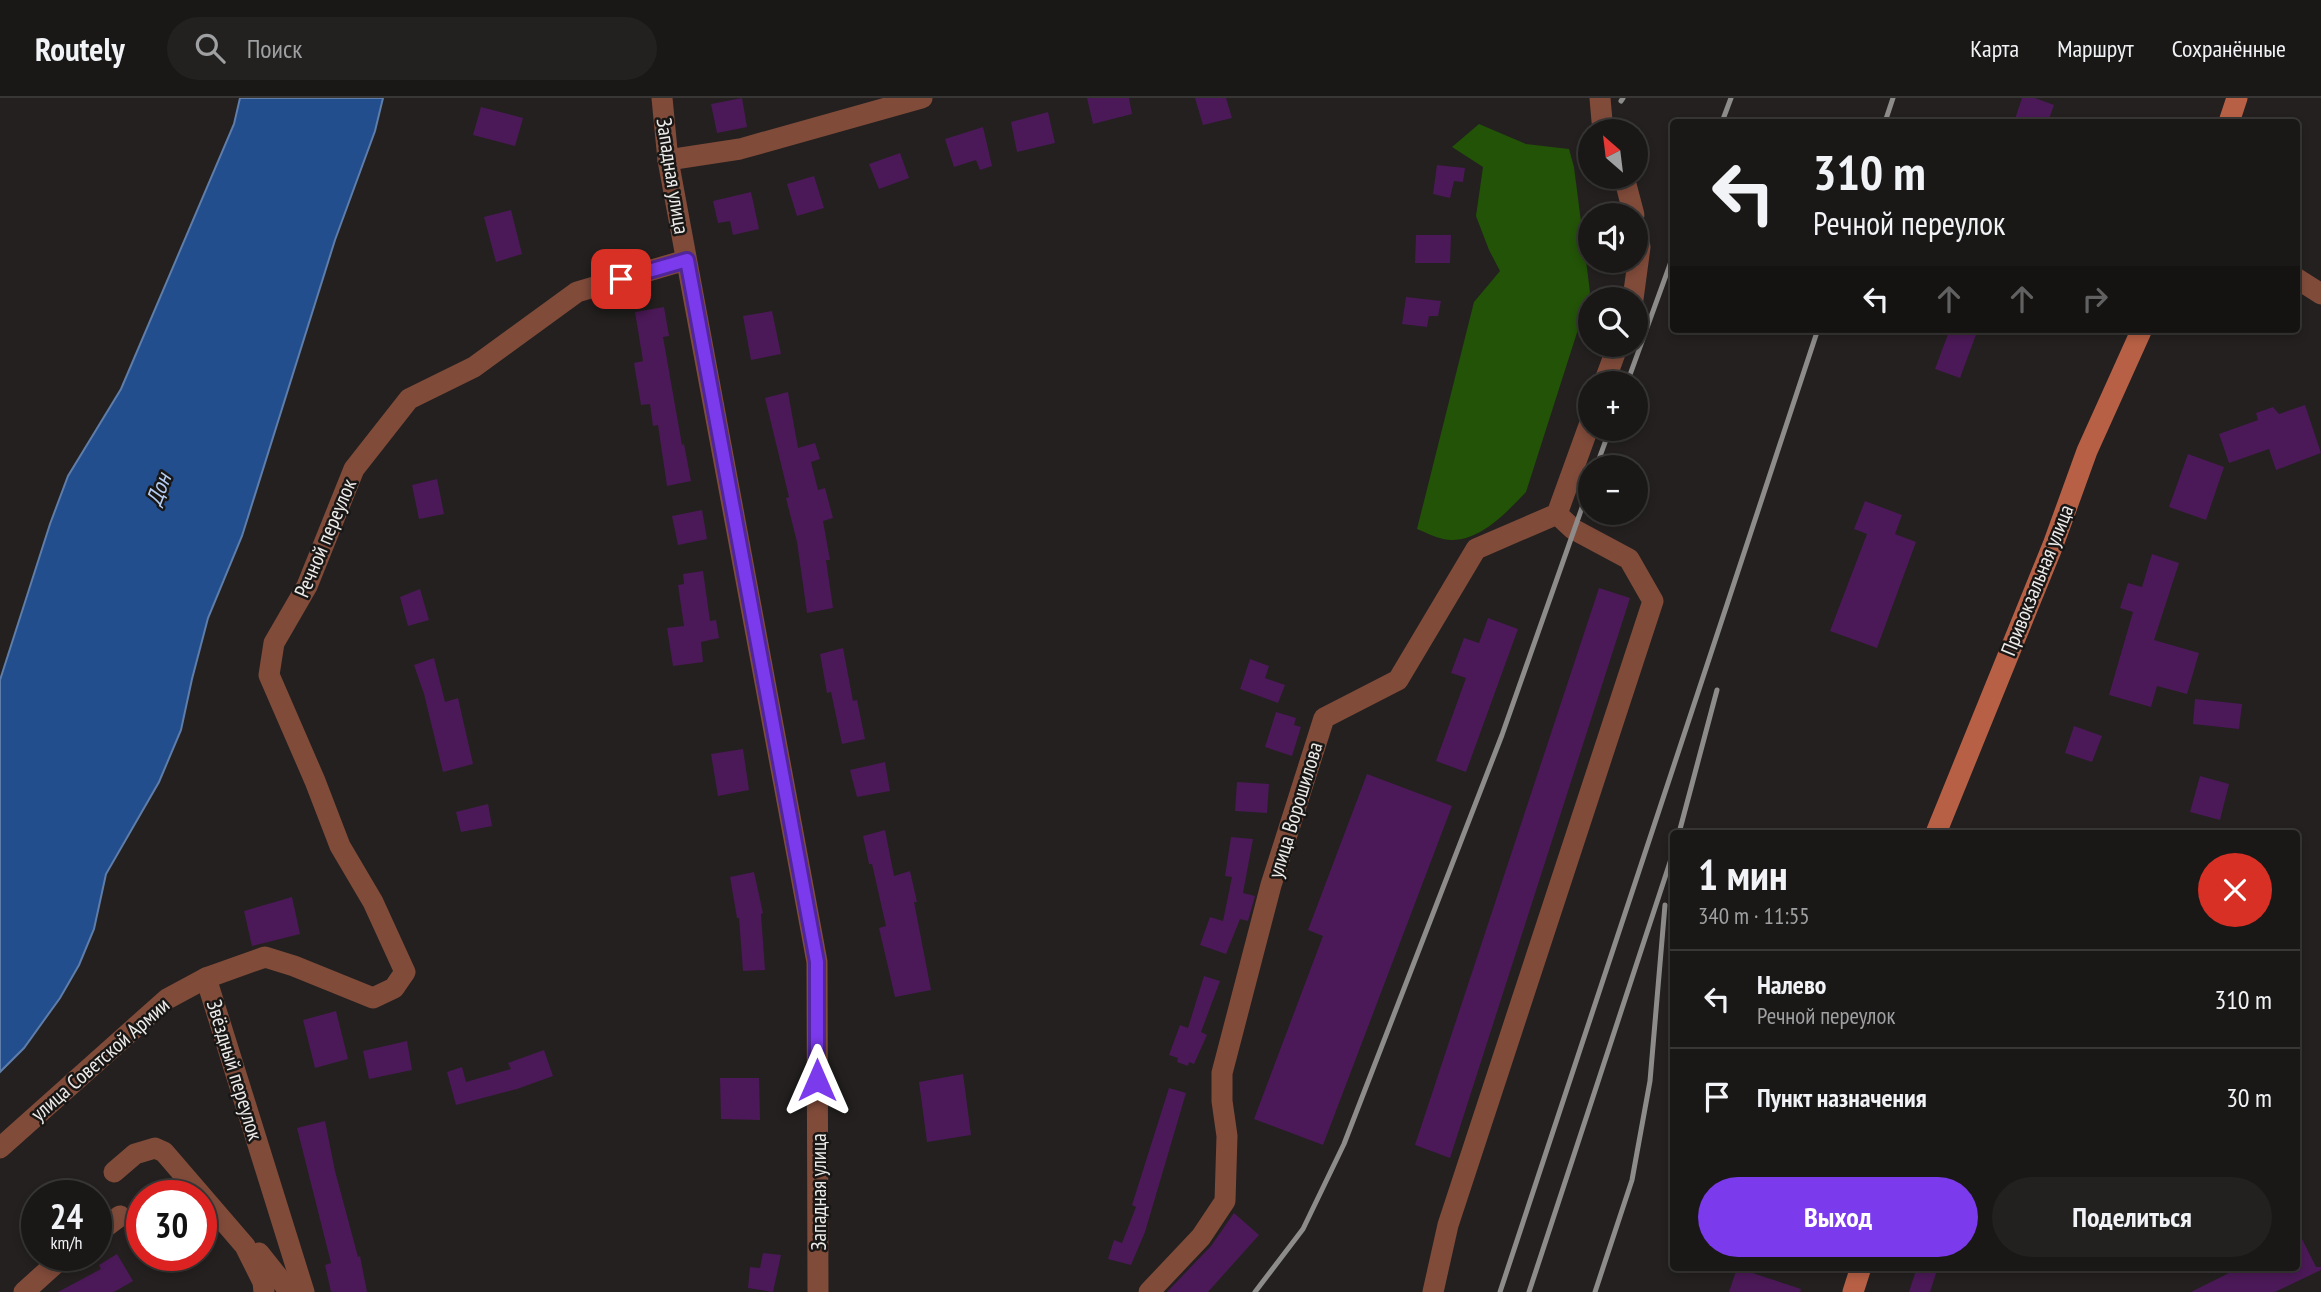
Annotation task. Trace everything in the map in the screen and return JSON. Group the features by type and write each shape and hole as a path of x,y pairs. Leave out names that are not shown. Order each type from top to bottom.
{"main road":[{"path":"2230,119 2237,98"},
{"name":"Привокзальная улица","path":"1937,830 2053,545 2087,451 2139,333"},
{"path":"1853,1292 1860,1271"}],"street":[{"name":"Западная улица","path":"662,98 668,160 817,962 818,1292"},
{"path":"668,160 740,149 922,98"},
{"path":"1600,98 1602,119"},
{"name":"Речной переулок","path":"405,972 373,902 340,846 269,675 274,643 307,586 354,469 409,399 474,367 577,292 687,260"},
{"path":"2300,281 2321,294"},
{"path":"1433,1292 1448,1225 1653,601 1629,559 1573,529 1557,514 1583,441"},
{"name":"улица Ворошилова","path":"1149,1292 1202,1237 1225,1201 1227,1136 1222,1101 1222,1073 1271,885 1324,718 1398,680 1476,549 1557,514"},
{"name":"Звёздный переулок","path":"304,1292 206,978 265,957 294,965 373,998 394,988 405,972"},
{"name":"улица Советской Армии","path":"0,1147 167,999 206,978"},
{"path":"114,1172 135,1154 155,1148 164,1152 244,1247 258,1270 264,1292"},
{"path":"112,1222 120,1216"},
{"path":"244,1247 259,1253 290,1292"},
{"path":"24,1292 47,1271"}],"green space":[{"path":"1479,124 1526,144 1569,149 1579,203 1578,273 1588,273 1589,287 1578,287 1578,330 1526,492 1489,526 1467,538 1455,540 1443,539 1417,529 1474,302 1500,271 1476,216 1483,167 1452,147"}],"water":[{"name":"Дон","path":"240,98 383,98 375,131 335,240 242,536 208,618 181,730 159,782 106,874 94,929 79,965 60,998 24,1048 0,1072 0,680 68,476 121,389 234,124"}],"building":[{"path":"742,98 747,127 717,133 711,104"},
{"path":"1087,98 1129,98 1132,114 1093,124"},
{"path":"1195,98 1226,98 1232,118 1203,125"},
{"path":"2022,98 2035,98 2054,105 2049,119 2015,119"},
{"path":"481,107 523,118 515,146 473,135"},
{"path":"1048,112 1055,143 1017,152 1011,122"},
{"path":"983,127 992,166 980,170 976,160 954,167 945,139"},
{"path":"900,153 909,178 879,189 869,164"},
{"path":"1437,165 1465,168 1463,182 1454,181 1450,198 1433,194"},
{"path":"814,176 824,208 797,216 787,184"},
{"path":"751,192 759,229 733,235 730,221 718,223 713,201"},
{"path":"511,210 522,254 496,262 484,217"},
{"path":"1416,235 1451,235 1450,263 1415,263"},
{"path":"1406,297 1441,301 1438,316 1429,316 1427,327 1402,324"},
{"path":"664,307 669,336 663,337 691,481 667,486 658,425 653,426 650,404 641,405 634,363 643,361 635,312"},
{"path":"772,311 781,354 751,360 743,316"},
{"path":"1948,333 1977,333 1960,378 1935,369"},
{"path":"788,392 798,448 815,443 820,459 811,462 818,490 825,488 833,518 823,521 830,560 826,560 833,608 807,613 797,542 786,498 789,497 765,398"},
{"path":"2305,405 2321,453 2276,470 2269,449 2229,463 2219,434 2258,420 2256,413 2273,407 2279,414"},
{"path":"2188,454 2224,467 2206,520 2169,507"},
{"path":"437,479 444,514 419,519 412,485"},
{"path":"1865,501 1902,515 1895,534 1916,542 1877,648 1830,631 1867,534 1854,529"},
{"path":"702,510 707,539 678,545 672,516"},
{"path":"2152,554 2179,563 2154,640 2199,653 2187,694 2157,686 2151,707 2109,695 2133,612 2120,608 2128,583 2142,587"},
{"path":"703,571 710,621 716,620 719,638 701,642 703,662 673,666 667,628 684,626 678,585 684,584 683,574"},
{"path":"1599,588 1630,598 1450,1158 1415,1145"},
{"path":"420,589 429,620 408,626 400,597"},
{"path":"1488,618 1518,629 1466,772 1436,761 1466,678 1451,673 1464,638 1479,643"},
{"path":"843,648 853,701 857,700 865,739 842,744 831,692 827,693 820,654"},
{"path":"434,658 445,702 458,698 473,764 443,772 414,665"},
{"path":"1250,659 1269,666 1265,678 1285,685 1278,703 1240,689"},
{"path":"2195,699 2242,704 2239,729 2193,724"},
{"path":"1276,712 1296,718 1294,725 1301,727 1292,756 1265,747"},
{"path":"2074,726 2102,736 2092,762 2065,753"},
{"path":"743,749 749,790 718,796 711,754"},
{"path":"885,762 890,791 857,797 850,770"},
{"path":"1367,774 1452,806 1323,1145 1254,1119 1323,936 1308,930"},
{"path":"2200,776 2229,784 2220,820 2190,812"},
{"path":"1237,782 1269,784 1267,813 1235,811"},
{"path":"488,804 492,826 461,832 456,812"},
{"path":"885,830 894,876 910,871 931,990 895,997 879,928 886,926 863,836"},
{"path":"1231,837 1253,839 1243,893 1255,896 1248,921 1240,919 1226,954 1200,945 1210,917 1223,921 1232,877 1225,876"},
{"path":"754,872 763,913 765,970 743,971 739,918 730,877"},
{"path":"292,897 300,934 252,946 244,911"},
{"path":"1204,976 1220,981 1201,1032 1207,1035 1194,1064 1189,1062 1188,1066 1169,1055 1180,1025 1188,1028"},
{"path":"336,1011 348,1059 315,1068 303,1020"},
{"path":"407,1041 412,1070 369,1079 363,1051"},
{"path":"544,1050 553,1076 517,1089 456,1105 447,1072 462,1067 466,1082 511,1069 508,1063"},
{"path":"963,1074 971,1135 927,1142 919,1082"},
{"path":"720,1078 759,1078 760,1120 721,1119"},
{"path":"1169,1088 1186,1093 1145,1232 1131,1265 1108,1259 1114,1240 1122,1243 1136,1207 1132,1205"},
{"path":"325,1121 335,1171 358,1257 360,1256 367,1292 331,1292 325,1265 331,1263 297,1128"},
{"path":"1234,1213 1259,1235 1208,1292 1167,1292 1211,1246"},
{"path":"2300,1235 2316,1267 2321,1267 2321,1270 2275,1292 2191,1292 2233,1271 2300,1271"},
{"path":"763,1253 781,1255 773,1292 748,1288 750,1267 760,1268"},
{"path":"117,1254 133,1281 114,1292 58,1292 97,1271 112,1271 112,1257"},
{"path":"1736,1271 1746,1271 1801,1289 1800,1292 1729,1292"},
{"path":"1916,1271 1937,1271 1930,1292 1909,1292"}],"railway":[{"path":"1723,119 1731,98"},
{"path":"1886,119 1893,98"},
{"path":"1631,371 1670,264"},
{"path":"1500,1292 1817,333"},
{"path":"1600,455 1606,441"},
{"path":"1255,1292 1303,1229 1344,1144 1502,735 1578,519"},
{"path":"1680,830 1717,690"},
{"path":"1529,1292 1670,862"},
{"path":"1595,1292 1632,1180 1650,1081 1665,905"}],"route":[{"path":"621,279 687,260 817,962 817,1080"}]}
